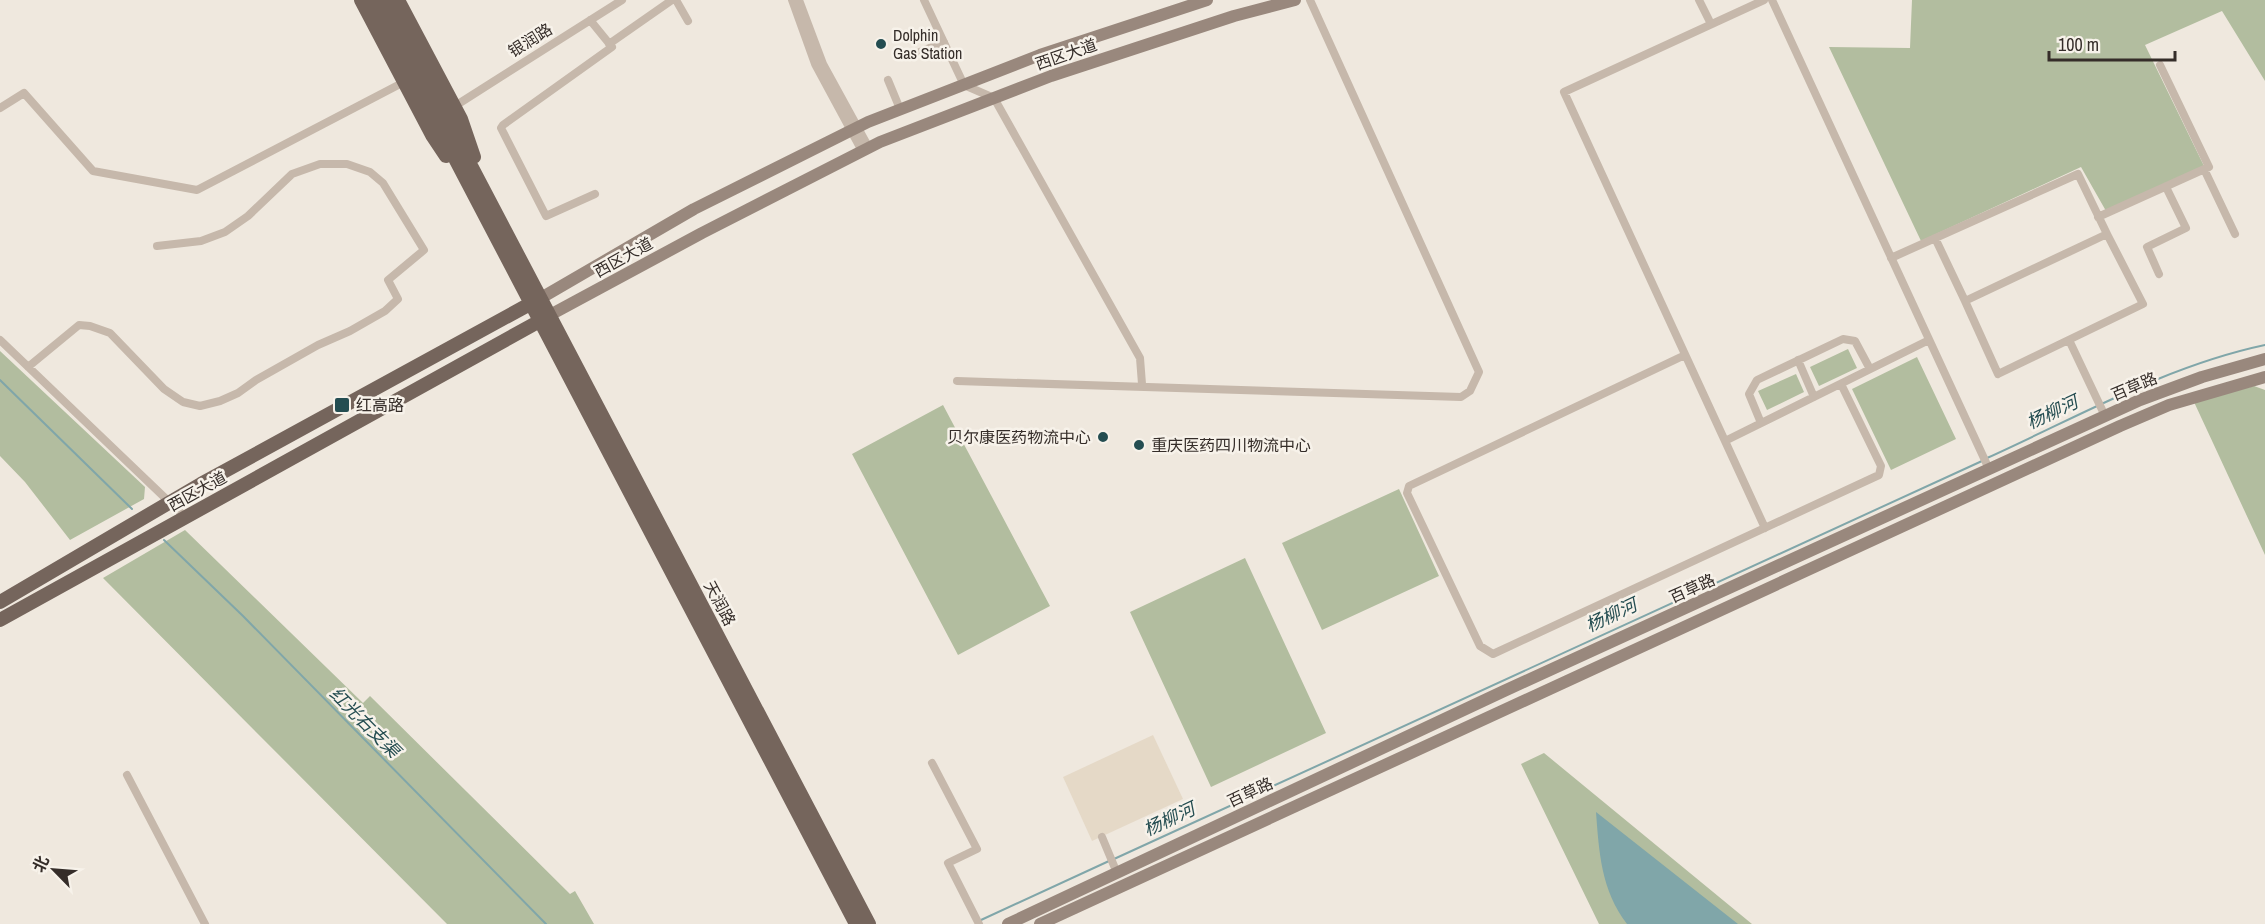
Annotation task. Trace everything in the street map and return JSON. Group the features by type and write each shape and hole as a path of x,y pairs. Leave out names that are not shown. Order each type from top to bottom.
{"main road":[{"path":"361,0 432,135 483,201"},
{"path":"372,0 545,318"},
{"path":"384,0 483,201"},
{"path":"398,0 462,119 483,201"},
{"name":"西区大道","path":"0,602 201,484 536,301"},
{"name":"西区大道","path":"0,620 545,318"},
{"name":"天润路","path":"545,318 856,924"},
{"name":"天润路","path":"545,318 869,924"}],"street":[{"name":"银润路","path":"455,106 622,0"},
{"path":"609,44 674,0 688,21"},
{"path":"792,0 816,64 865,149"},
{"path":"799,0 823,64 854,129"},
{"path":"924,0 964,85 994,98 1140,358 1141,387"},
{"name":"西区大道","path":"536,301 694,209 854,129 1040,55 1207,0"},
{"name":"西区大道","path":"545,318 702,233 865,149 1051,76 1223,19 1295,0"},
{"path":"957,381 1461,398 1470,391 1479,372 1310,0"},
{"path":"1699,0 1711,24"},
{"path":"1764,0 1564,92 1765,528"},
{"path":"1772,0 1986,463"},
{"path":"590,20 612,47 503,125 501,129 546,216 595,194"},
{"path":"920,52 944,42"},
{"path":"2098,217 2209,167 2160,66"},
{"path":"888,80 900,109"},
{"path":"0,108 24,93 93,171 197,190 404,82"},
{"path":"28,367 79,325 90,326 110,333 148,374 183,402 200,406 220,401 238,393 256,380 318,345 350,331 385,311 398,299 388,280 424,250 383,183 370,172 347,164 320,164 292,174 248,216 225,232 201,241 157,246"},
{"path":"2204,170 2235,234"},
{"path":"1891,258 1935,238 2078,174 2143,303 1998,374 1935,238"},
{"path":"2159,274 2147,248 2186,228 2166,186"},
{"path":"1965,301 2107,234"},
{"path":"1761,423 1749,394 1757,380 1843,339 1855,341 1870,369"},
{"path":"0,340 185,517"},
{"path":"1725,441 1929,340"},
{"path":"2069,340 2102,409"},
{"path":"1685,355 1408,486 1407,493 1480,646 1493,654 1879,475 1881,466 1841,384"},
{"path":"2261,359 2265,377"},
{"name":"百草路","path":"1008,924 1114,864 1493,696 2102,409 2261,359"},
{"path":"1798,360 1814,397"},
{"name":"百草路","path":"1040,924 2120,426 2169,405 2265,377"},
{"path":"932,763 977,849 948,863 978,921"},
{"path":"127,775 205,924"},
{"path":"1102,837 1114,864"}],"green space":[{"path":"1912,0 2265,0 2265,81 2222,11 2145,45 2204,166 2106,211 2081,167 1921,241 1829,47 1910,48"},
{"path":"1848,349 1857,368 1819,386 1810,367"},
{"path":"0,351 145,487 144,499 70,540 25,482 0,456"},
{"path":"1917,357 1956,439 1891,470 1852,389"},
{"path":"1796,374 1804,392 1767,410 1758,391"},
{"path":"2254,386 2265,390 2265,555 2194,402"},
{"path":"943,405 1050,606 958,655 852,454"},
{"path":"1399,489 1439,576 1322,630 1282,543"},
{"path":"185,530 363,703 370,696 570,894 575,891 594,924 447,924 103,578"},
{"path":"1245,558 1326,733 1211,787 1130,612"},
{"path":"1544,753 1752,924 1599,924 1521,764"}],"shaded area":[{"path":"1153,735 1183,799 1092,841 1063,777"}],"water":[{"path":"1596,812 1738,924 1627,924 1612,898 1603,870"}],"waterway":[{"name":"杨柳河","path":"1987,458 2158,379 2228,354 2265,345"},
{"name":"红光右支渠","path":"0,380 132,509"},
{"name":"杨柳河","path":"1114,859 1982,461"},
{"name":"红光右支渠","path":"164,540 243,616 546,924"},
{"name":"杨柳河","path":"981,920 1109,861"}],"place":[{"name":"Dolphin Gas Station","path":"881,44"},
{"name":"红高路","path":"342,405"},
{"name":"贝尔康医药物流中心","path":"1103,437"},
{"name":"重庆医药四川物流中心","path":"1139,445"}]}
